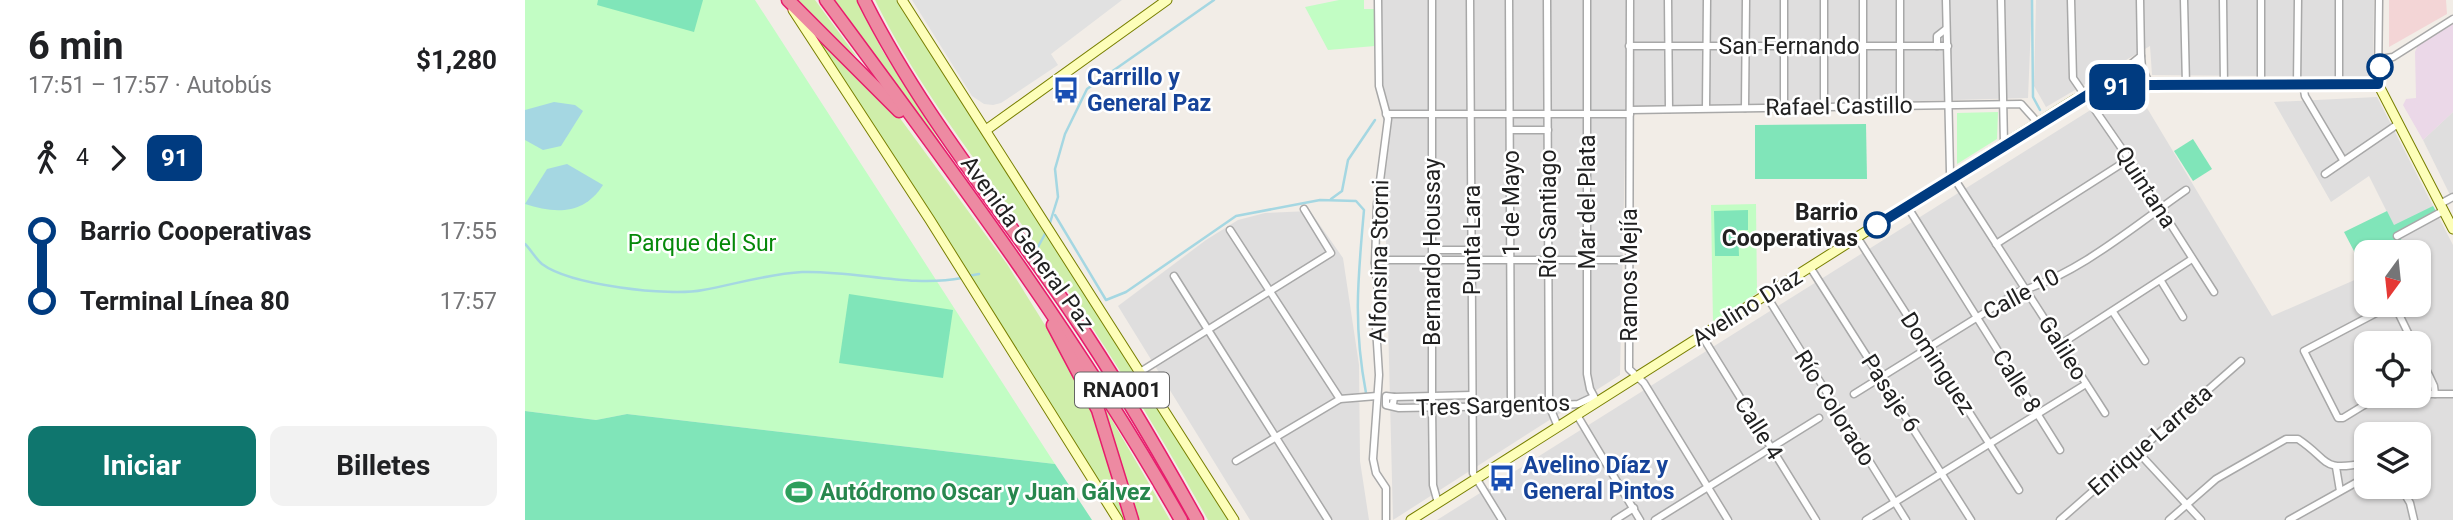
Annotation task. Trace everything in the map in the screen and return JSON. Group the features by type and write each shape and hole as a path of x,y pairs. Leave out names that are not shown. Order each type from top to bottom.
{"highway":[{"path":"787,0 858,67 895,107 916,124"},
{"name":"Avenida General Paz","path":"826,0 1023,269 1107,394 1181,520"},
{"name":"Avenida General Paz","path":"864,0 926,109 1038,265 1117,382 1198,520"},
{"path":"1023,269 1089,389 1132,520"}],"street":[{"path":"787,0 959,265 1118,520"},
{"name":"Avenida General Paz","path":"902,0 1234,520"},
{"path":"986,130 1167,0"},
{"name":"Alfonsina Storni","path":"1378,0 1379,86 1387,114 1377,204 1375,263 1379,302 1376,327 1378,383 1373,459 1386,488 1386,520"},
{"name":"Bernardo Houssay","path":"1432,0 1431,407 1433,485 1438,503"},
{"name":"Punta Lara","path":"1470,0 1472,407 1473,472 1476,479"},
{"name":"1 de Mayo","path":"1509,0 1511,405"},
{"name":"Río Santiago","path":"1547,0 1549,405 1557,427"},
{"name":"Mar del Plata","path":"1587,0 1587,374 1595,399"},
{"name":"Ramos Mejía","path":"1629,0 1629,369 1637,376 1728,520"},
{"path":"1668,0 1669,108"},
{"path":"1706,108 1707,0"},
{"path":"1745,108 1746,0"},
{"path":"1784,0 1784,107"},
{"path":"1824,0 1824,106"},
{"path":"1863,0 1863,106"},
{"path":"1900,0 1900,106"},
{"path":"1946,0 1952,177"},
{"path":"2001,0 2001,104 2004,144"},
{"name":"Quintana","path":"2071,0 2072,75 2214,292"},
{"path":"2140,0 2142,68 2150,85"},
{"path":"2184,0 2186,85"},
{"path":"2223,0 2224,85"},
{"path":"2260,0 2261,85"},
{"path":"2298,0 2300,85 2343,160"},
{"path":"2339,0 2339,85"},
{"path":"2379,0 2378,84 2453,229"},
{"path":"2380,58 2393,58 2453,19"},
{"path":"1937,46 1937,36 1946,29"},
{"name":"San Fernando","path":"1629,46 1948,46"},
{"path":"2099,90 2141,56"},
{"name":"Avelino Díaz","path":"1411,520 1577,415 1595,399 1637,376 2085,94 2150,85 2378,84"},
{"name":"Rafael Castillo","path":"1387,114 1587,114 1669,108 2001,104 2024,106 2038,123"},
{"path":"2325,174 2398,124"},
{"path":"1511,130 1548,130"},
{"path":"1996,244 2129,159"},
{"name":"Galileo","path":"1952,177 2105,413"},
{"name":"Calle 10","path":"1854,394 1927,346 2026,290 2038,287 2186,190"},
{"path":"2397,236 2453,197"},
{"name":"Calle 8","path":"1907,206 2060,450"},
{"path":"1140,372 1331,253 1304,209"},
{"path":"1230,230 1340,399"},
{"name":"Dominguez","path":"1857,237 2019,490"},
{"path":"1433,250 1472,250"},
{"path":"2061,344 2192,259"},
{"path":"1375,263 1386,260 1629,260"},
{"name":"Pasaje 6","path":"1810,267 1971,520"},
{"path":"1174,276 1328,520"},
{"path":"2161,281 2183,317"},
{"name":"Río Colorado","path":"1766,295 1906,520"},
{"path":"2113,312 2145,361"},
{"path":"2359,408 2343,418 2337,418 2304,354 2369,317"},
{"name":"Calle 4","path":"1702,335 1816,520"},
{"name":"Enrique Larreta","path":"2060,520 2241,361"},
{"path":"2431,380 2435,394"},
{"path":"1378,383 1384,385 1392,399"},
{"path":"1866,520 2086,384"},
{"path":"2431,394 2453,394"},
{"name":"Tres Sargentos","path":"1392,399 1472,395"},
{"path":"1236,461 1340,399 1377,396"},
{"name":"Tres Sargentos","path":"1392,399 1399,408 1578,404 1595,399"},
{"path":"1577,415 1640,520"},
{"path":"1655,520 1819,418"},
{"path":"2169,520 2216,479 2286,439 2298,439 2327,464 2336,467 2354,465"},
{"path":"2137,451 2201,520"},
{"path":"2336,467 2340,491"},
{"path":"1476,479 1502,520"},
{"path":"2289,520 2354,483"},
{"path":"2408,499 2414,520"},
{"path":"1615,520 1634,508"}],"shaded area":[{"path":"912,0 1122,0 1051,54 1058,65 1001,103 993,105 984,104 972,96"},
{"path":"1380,0 2032,0 2028,98 1626,109 1620,375 1393,520"},
{"path":"2036,0 2374,0 2373,77 2152,75 2150,46 2046,107 2034,86"},
{"path":"2389,0 2446,0 2447,14 2389,47"},
{"path":"2453,24 2453,112 2423,140 2403,105 2406,99 2416,98 2415,52 2418,45"},
{"path":"2377,97 2453,245 2453,520 1437,520 2108,99 2141,98 2272,316 2354,280 2354,317 2431,317 2431,240 2401,240 2369,176 2331,202 2274,102"},
{"path":"2453,112 2453,201 2423,140"},
{"path":"1310,211 1343,258 1359,365 1360,461 1369,520 1250,520 1118,306 1206,240 1238,220 1265,213"}],"green space":[{"name":"Parque del Sur","path":"525,0 755,0 1055,464 627,414 596,420 525,411"},
{"path":"598,0 703,0 694,32 597,5"},
{"path":"795,0 815,0 857,57 832,38"},
{"path":"835,0 857,0 882,50 947,153"},
{"path":"875,0 896,0 1229,520 1208,520 1107,351 1042,253 932,99"},
{"path":"1339,0 1364,0 1364,9 1375,9 1375,46 1328,50 1305,7"},
{"path":"812,30 883,95 1007,264 1063,354 1092,411 1128,520 1123,520"},
{"path":"1998,112 1997,139 1957,164 1957,113"},
{"path":"1866,124 1867,179 1755,179 1755,125"},
{"path":"2193,139 2212,169 2193,181 2174,151"},
{"path":"1756,204 1757,293 1713,324 1711,205"},
{"path":"2433,206 2437,213 2398,233 2401,240 2354,240 2354,251 2344,232 2387,211 2394,225"},
{"path":"1748,210 1748,230 1738,230 1739,256 1715,256 1714,211"},
{"path":"849,294 953,310 943,378 839,363"},
{"path":"1098,396 1170,520 1134,520 1095,397"},
{"name":"Autódromo Oscar y Juan Gálvez","path":"525,411 596,420 627,414 1055,464 1092,520 525,520"}],"water":[{"path":"554,102 575,105 583,111 561,146 543,150 525,140 525,110"},
{"path":"567,164 603,185 595,195 578,207 568,210 525,204 547,169"}],"waterway":[{"path":"1049,226 1058,197 1055,169 1065,134 1087,89 1214,0"},
{"path":"2032,0 2033,97 2040,110"},
{"path":"1331,199 1342,191 1348,160 1375,120"},
{"path":"1055,215 1106,300 1126,292 1236,216 1320,200 1356,201 1364,210 1358,323 1366,393"},
{"path":"1038,247 1046,232"},
{"path":"525,244 542,264 574,278 620,288 667,292 703,290 802,272 923,281 962,278"},
{"path":"968,276 979,274"}],"bus line":[{"name":"91","path":"1877,225 2076,99 2092,92 2150,85 2378,84 2380,67"}],"place":[{"name":"Carrillo y General Paz","path":"1066,90"},
{"name":"Barrio Cooperativas","path":"1877,225"},
{"name":"Avelino Díaz y General Pintos","path":"1502,478"},
{"name":"Autódromo Oscar y Juan Gálvez","path":"799,492"}]}
